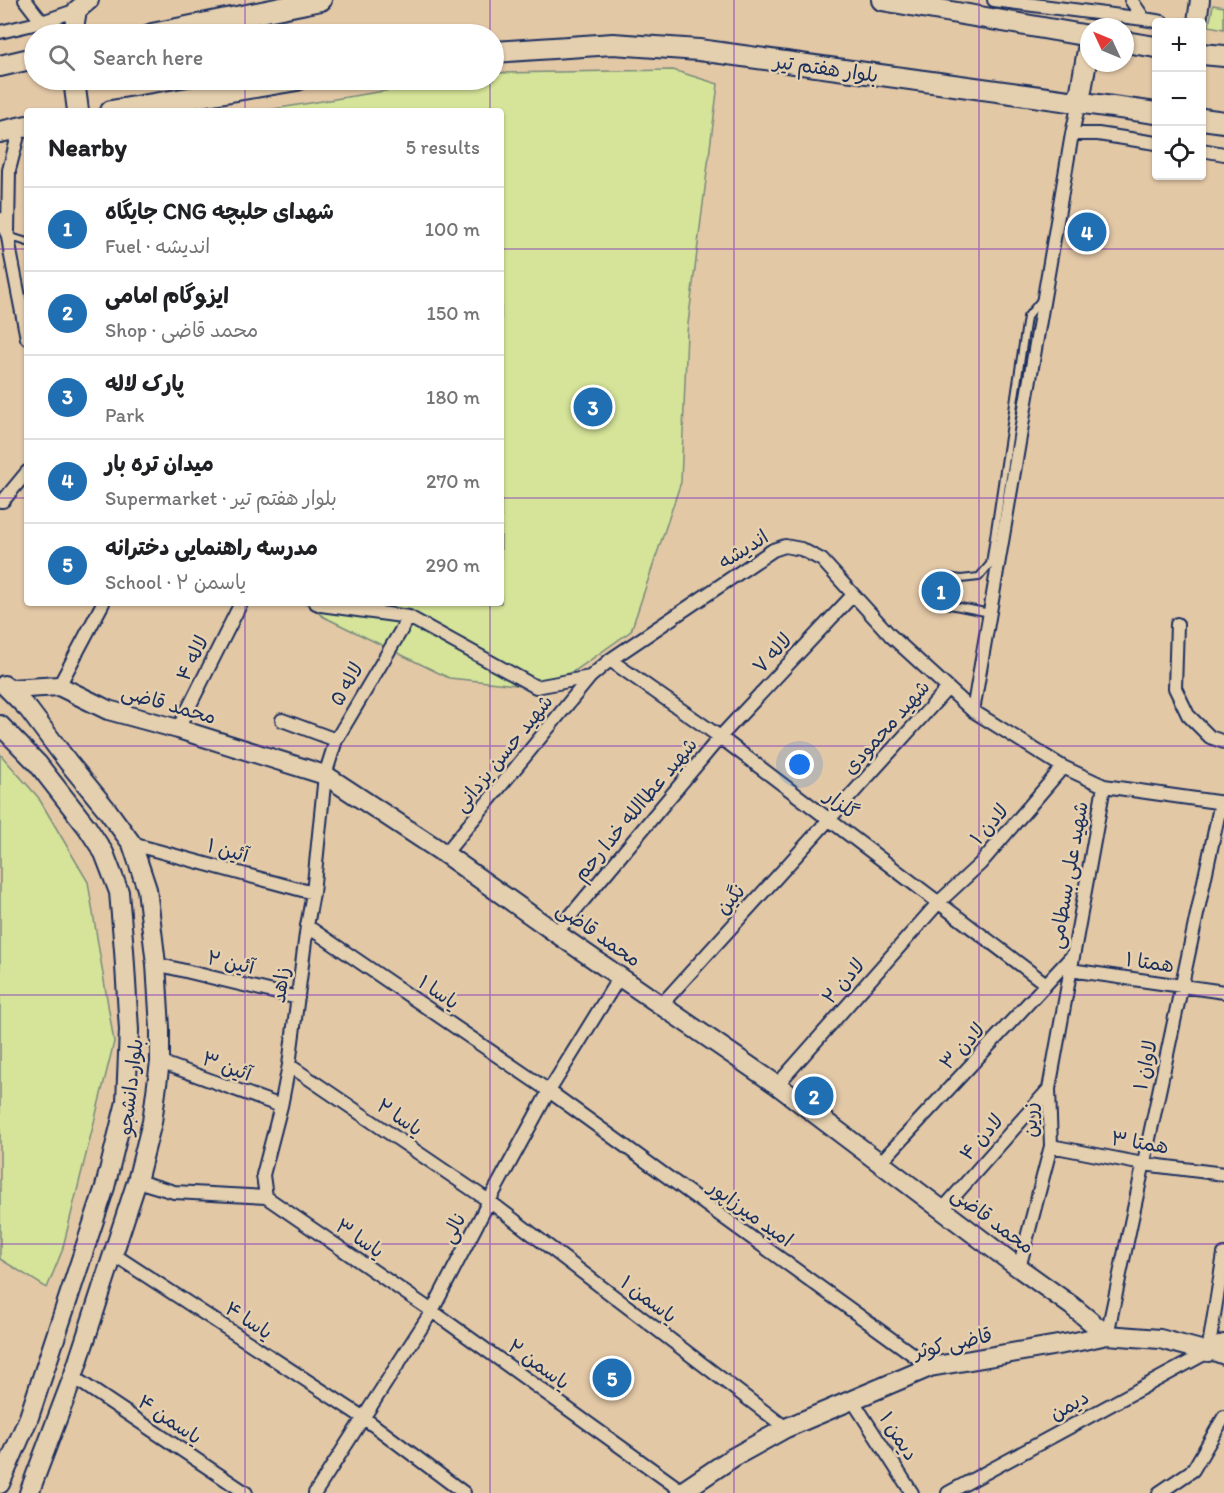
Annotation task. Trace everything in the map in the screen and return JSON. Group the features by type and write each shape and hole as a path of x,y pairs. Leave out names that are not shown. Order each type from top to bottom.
{"main road":[{"path":"202,24 321,0"},
{"path":"882,0 1080,34"},
{"path":"1198,18 1200,0"},
{"path":"76,24 83,5"},
{"path":"1134,43 1152,46"},
{"name":"بلوار هفتم تیر","path":"504,51 613,44 699,50 1152,112"},
{"path":"1206,54 1224,56"},
{"path":"0,66 24,60"},
{"path":"1079,102 1084,72"},
{"path":"75,90 78,108"},
{"path":"129,108 237,90"},
{"path":"1206,120 1224,122"},
{"path":"0,132 24,127"},
{"name":"محمد قاضی","path":"5,686 59,686 108,710 326,775 445,854 777,1085 1019,1268 1065,1300 1107,1335"},
{"name":"بلوار دانشجو","path":"5,686 29,710 132,844 147,889 156,964 160,1028 160,1062 152,1122 137,1181 73,1377 29,1493"},
{"name":"بلوار دانشجو","path":"0,725 38,764 87,827 104,853 119,892 129,1030 126,1102 105,1186 29,1416 0,1484"},
{"name":"قاضی کوثر","path":"681,1492 732,1458 786,1428 930,1367 1107,1335 1160,1339 1219,1351"},
{"path":"29,1416 54,1429"}],"street":[{"path":"26,0 42,22"},
{"path":"994,0 1152,20"},
{"path":"1131,0 1144,19"},
{"path":"34,24 83,5"},
{"path":"0,33 24,27"},
{"path":"973,711 1079,102"},
{"path":"24,127 9,170 8,236 24,308"},
{"path":"1072,134 1098,134 1152,142"},
{"path":"1206,151 1224,154"},
{"path":"0,219 8,236"},
{"path":"1,503 24,476"},
{"name":"اندیشه","path":"321,606 409,617 536,687 590,677 610,660 773,550 785,546 801,549 822,560 890,635 973,711 1063,768 1104,786 1222,803"},
{"name":"لاله ۷","path":"720,737 853,595"},
{"path":"59,686 101,606"},
{"name":"لاله ۴","path":"178,729 240,606"},
{"name":"لاله ۵","path":"326,775 336,740 409,617"},
{"path":"1178,624 1175,688 1188,715 1210,736 1224,742"},
{"name":"گلزار","path":"610,660 720,737 1046,984"},
{"name":"شهید حسن یزدانی","path":"445,854 590,677"},
{"name":"شهید محمودی","path":"829,819 948,688"},
{"path":"282,720 336,740"},
{"name":"شهید عطاالله خدا رحم","path":"556,933 720,737"},
{"name":"لادن ۱","path":"939,902 980,864 1063,768"},
{"name":"زاهد","path":"266,1197 263,1175 289,1065 313,893 326,775"},
{"name":"شهید علی بسطامی","path":"1070,970 1104,786"},
{"name":"لاوان ۱","path":"1107,1335 1222,803"},
{"name":"نگین","path":"661,1005 829,819"},
{"name":"آئین ۱","path":"132,844 313,893"},
{"name":"لادن ۲","path":"777,1085 939,902"},
{"name":"یاسا ۱","path":"307,926 549,1090"},
{"name":"لادن ۳","path":"880,1163 1073,955"},
{"name":"آئین ۲","path":"156,964 298,998"},
{"name":"همتا ۱","path":"1070,970 1224,992"},
{"name":"زرین","path":"1019,1268 1051,1146 1049,1089 1070,970"},
{"name":"نالی","path":"315,1493 432,1311 549,1090 620,976"},
{"name":"آئین ۳","path":"160,1062 281,1106"},
{"name":"یاسا ۲","path":"289,1065 489,1201"},
{"name":"لادن ۴","path":"942,1210 1049,1089"},
{"name":"امید میرزاپور","path":"549,1090 930,1367"},
{"name":"همتا ۳","path":"1051,1146 1143,1164 1224,1174"},
{"path":"137,1181 174,1192 266,1197"},
{"name":"یاسا ۳","path":"266,1197 432,1311"},
{"name":"یاسمن ۱","path":"489,1201 786,1428"},
{"name":"یاسا ۴","path":"113,1254 364,1418"},
{"path":"1219,1351 1224,1254"},
{"name":"یاسمن ۲","path":"432,1311 681,1492"},
{"name":"دیمن","path":"948,1493 1219,1351"},
{"name":"یاسمن ۴","path":"73,1377 246,1493"},
{"name":"دیمن ۱","path":"853,1401 912,1493"},
{"path":"1159,1493 1193,1470 1224,1417"},
{"path":"364,1418 464,1493"}],"lane":[{"path":"8,236 24,241"},
{"path":"990,613 940,603 941,576 961,579 979,577 990,564 1027,317 1045,295"}],"green space":[{"path":"1213,5 1224,7 1224,29 1209,26"},
{"path":"673,70 718,84 687,332 681,482 631,631 576,670 536,687 449,678 324,617 309,606 504,606 504,108 279,108 390,90 504,90 504,73"},
{"path":"0,754 38,797 88,882 114,1042 62,1251 47,1288 0,1259"}],"place":[{"name":"میدان تره بار","path":"1087,232"},
{"name":"پارک لاله","path":"593,407"},
{"name":"جایگاه CNG شهدای حلبچه","path":"941,591"},
{"name":"ایزوگام امامی","path":"814,1096"},
{"name":"مدرسه راهنمایی دخترانه","path":"612,1378"}]}
